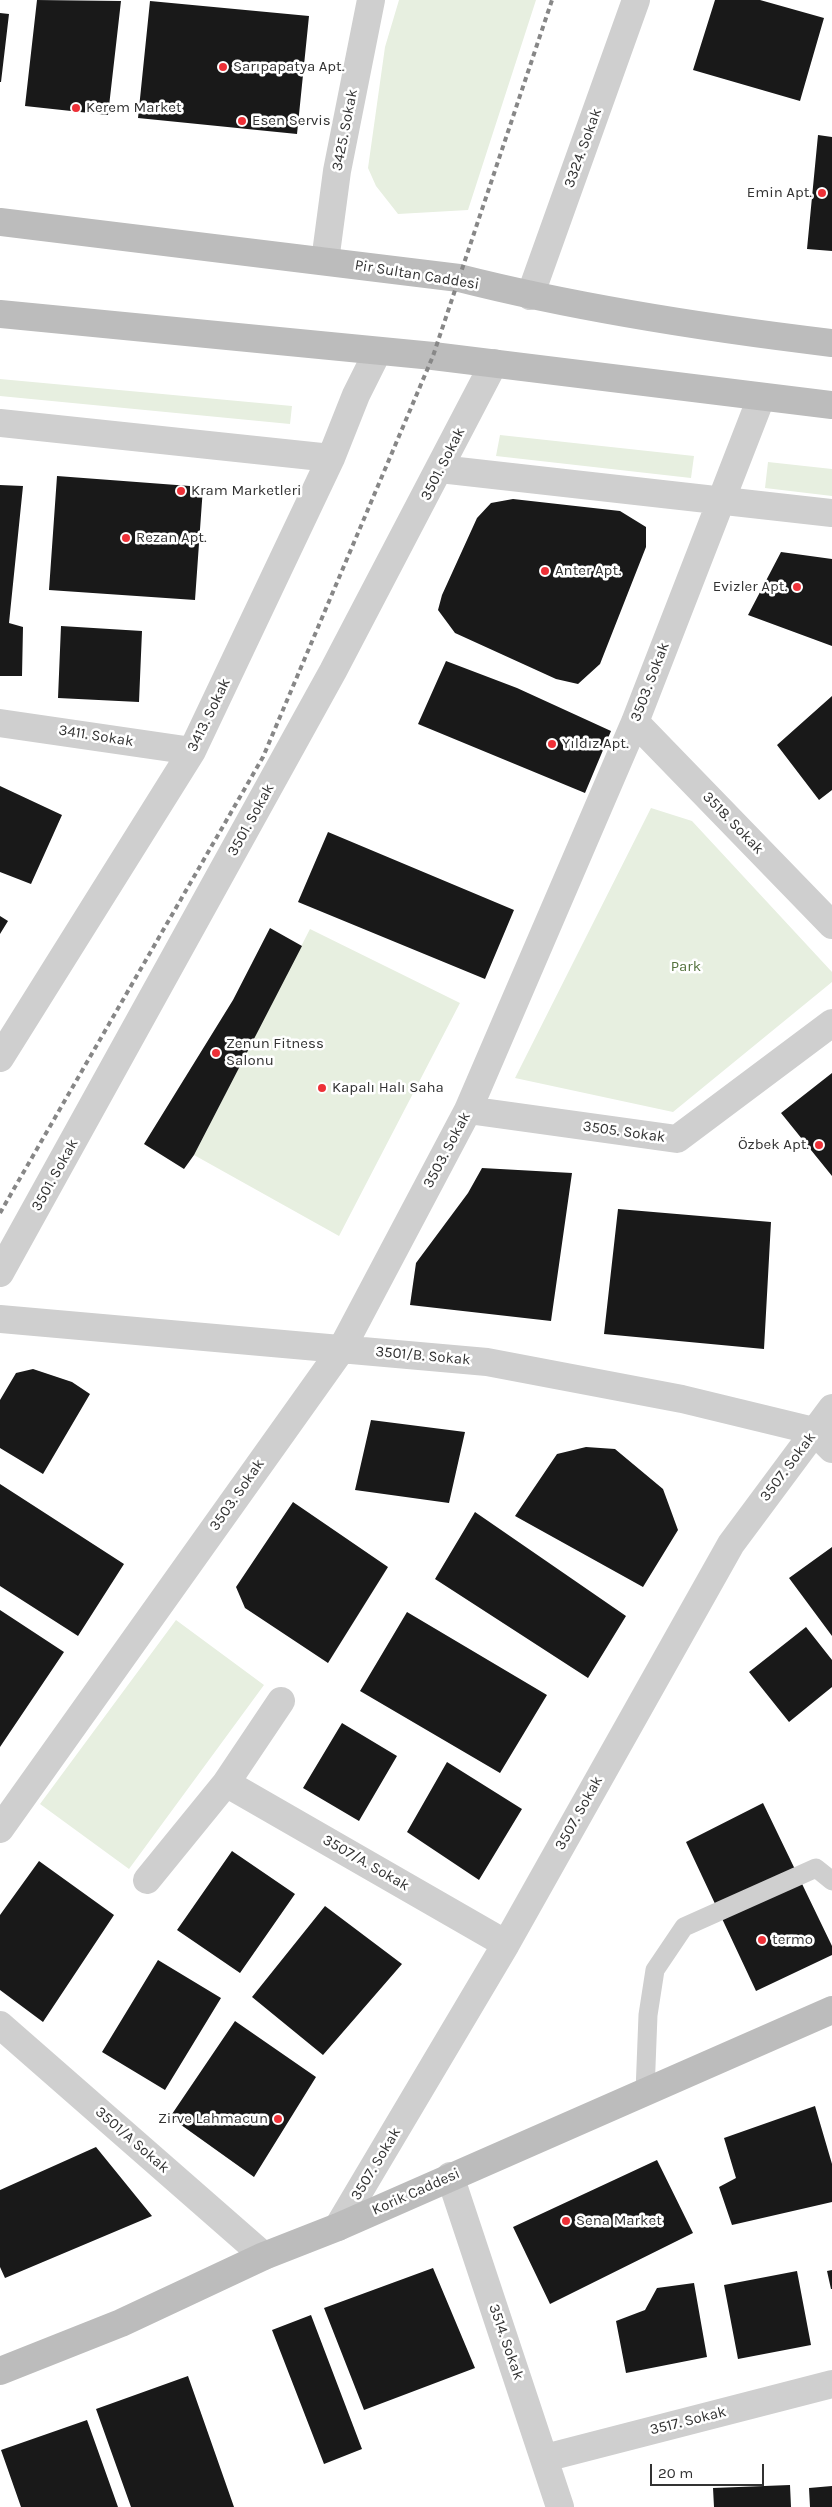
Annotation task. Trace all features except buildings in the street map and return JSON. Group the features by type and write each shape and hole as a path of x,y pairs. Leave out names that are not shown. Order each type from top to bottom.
{"main road":[{"name":"Pir Sultan Caddesi","path":"0,222 459,278 530,296 723,330 832,343"},
{"path":"0,314 378,350 494,363 761,398 832,405"},
{"name":"Korik Caddesi","path":"0,2371 121,2322 264,2256 338,2227 450,2176 832,2010"}],"street":[{"name":"3425. Sokak","path":"324,261 337,171 371,0"},
{"name":"3324. Sokak","path":"530,296 636,0"},
{"name":"3413. Sokak","path":"0,1058 192,751 331,458 356,395 378,350"},
{"name":"3501. Sokak","path":"0,1273 333,671 494,363"},
{"name":"3503. Sokak","path":"0,1829 341,1350 468,1110 635,722 761,398"},
{"path":"0,423 331,458"},
{"path":"440,469 832,513"},
{"name":"3518. Sokak","path":"635,722 832,925"},
{"name":"3411. Sokak","path":"0,723 192,751"},
{"name":"3505. Sokak","path":"468,1110 677,1140 832,1023"},
{"name":"3501/B. Sokak","path":"0,1319 487,1362 682,1399 823,1440"},
{"name":"3507. Sokak","path":"338,2227 506,1944 731,1544 823,1440 832,1408"},
{"path":"146,1880 226,1783 281,1701"},
{"name":"3507/A. Sokak","path":"226,1783 506,1944"},
{"name":"3501/A Sokak","path":"0,2025 264,2256"},
{"name":"3514. Sokak","path":"450,2176 560,2507"},
{"name":"3517. Sokak","path":"545,2458 832,2384"}],"lane":[{"path":"645,2092 648,2015 656,1970 684,1927 816,1868 832,1881"}],"green space":[{"path":"399,0 536,0 468,210 398,214 376,186 368,168 385,47"},
{"path":"0,379 292,406 290,424 0,396"},
{"path":"500,435 694,456 691,478 496,456"},
{"path":"768,462 832,469 832,496 765,488"},
{"name":"Park","path":"651,808 692,821 832,972 832,982 673,1112 515,1078"},
{"name":"Kapalı Halı Saha","path":"310,929 460,1003 339,1236 194,1155"},
{"path":"176,1620 264,1685 129,1869 40,1804"}],"railway":[{"path":"0,1213 263,757 433,356 552,0"}],"place":[{"name":"Sarıpapatya Apt.","path":"223,67"},
{"name":"Kerem Market","path":"76,108"},
{"name":"Esen Servis","path":"242,121"},
{"name":"Emin Apt.","path":"822,193"},
{"name":"Kram Marketleri","path":"181,491"},
{"name":"Rezan Apt.","path":"126,538"},
{"name":"Anter Apt.","path":"545,571"},
{"name":"Evizler Apt.","path":"797,587"},
{"name":"Yıldız Apt.","path":"552,744"},
{"name":"Zenun Fitness Salonu","path":"216,1053"},
{"name":"Kapalı Halı Saha","path":"322,1088"},
{"name":"Özbek Apt.","path":"819,1145"},
{"name":"termo","path":"762,1940"},
{"name":"Zirve Lahmacun","path":"278,2119"},
{"name":"Sena Market","path":"566,2221"}]}
